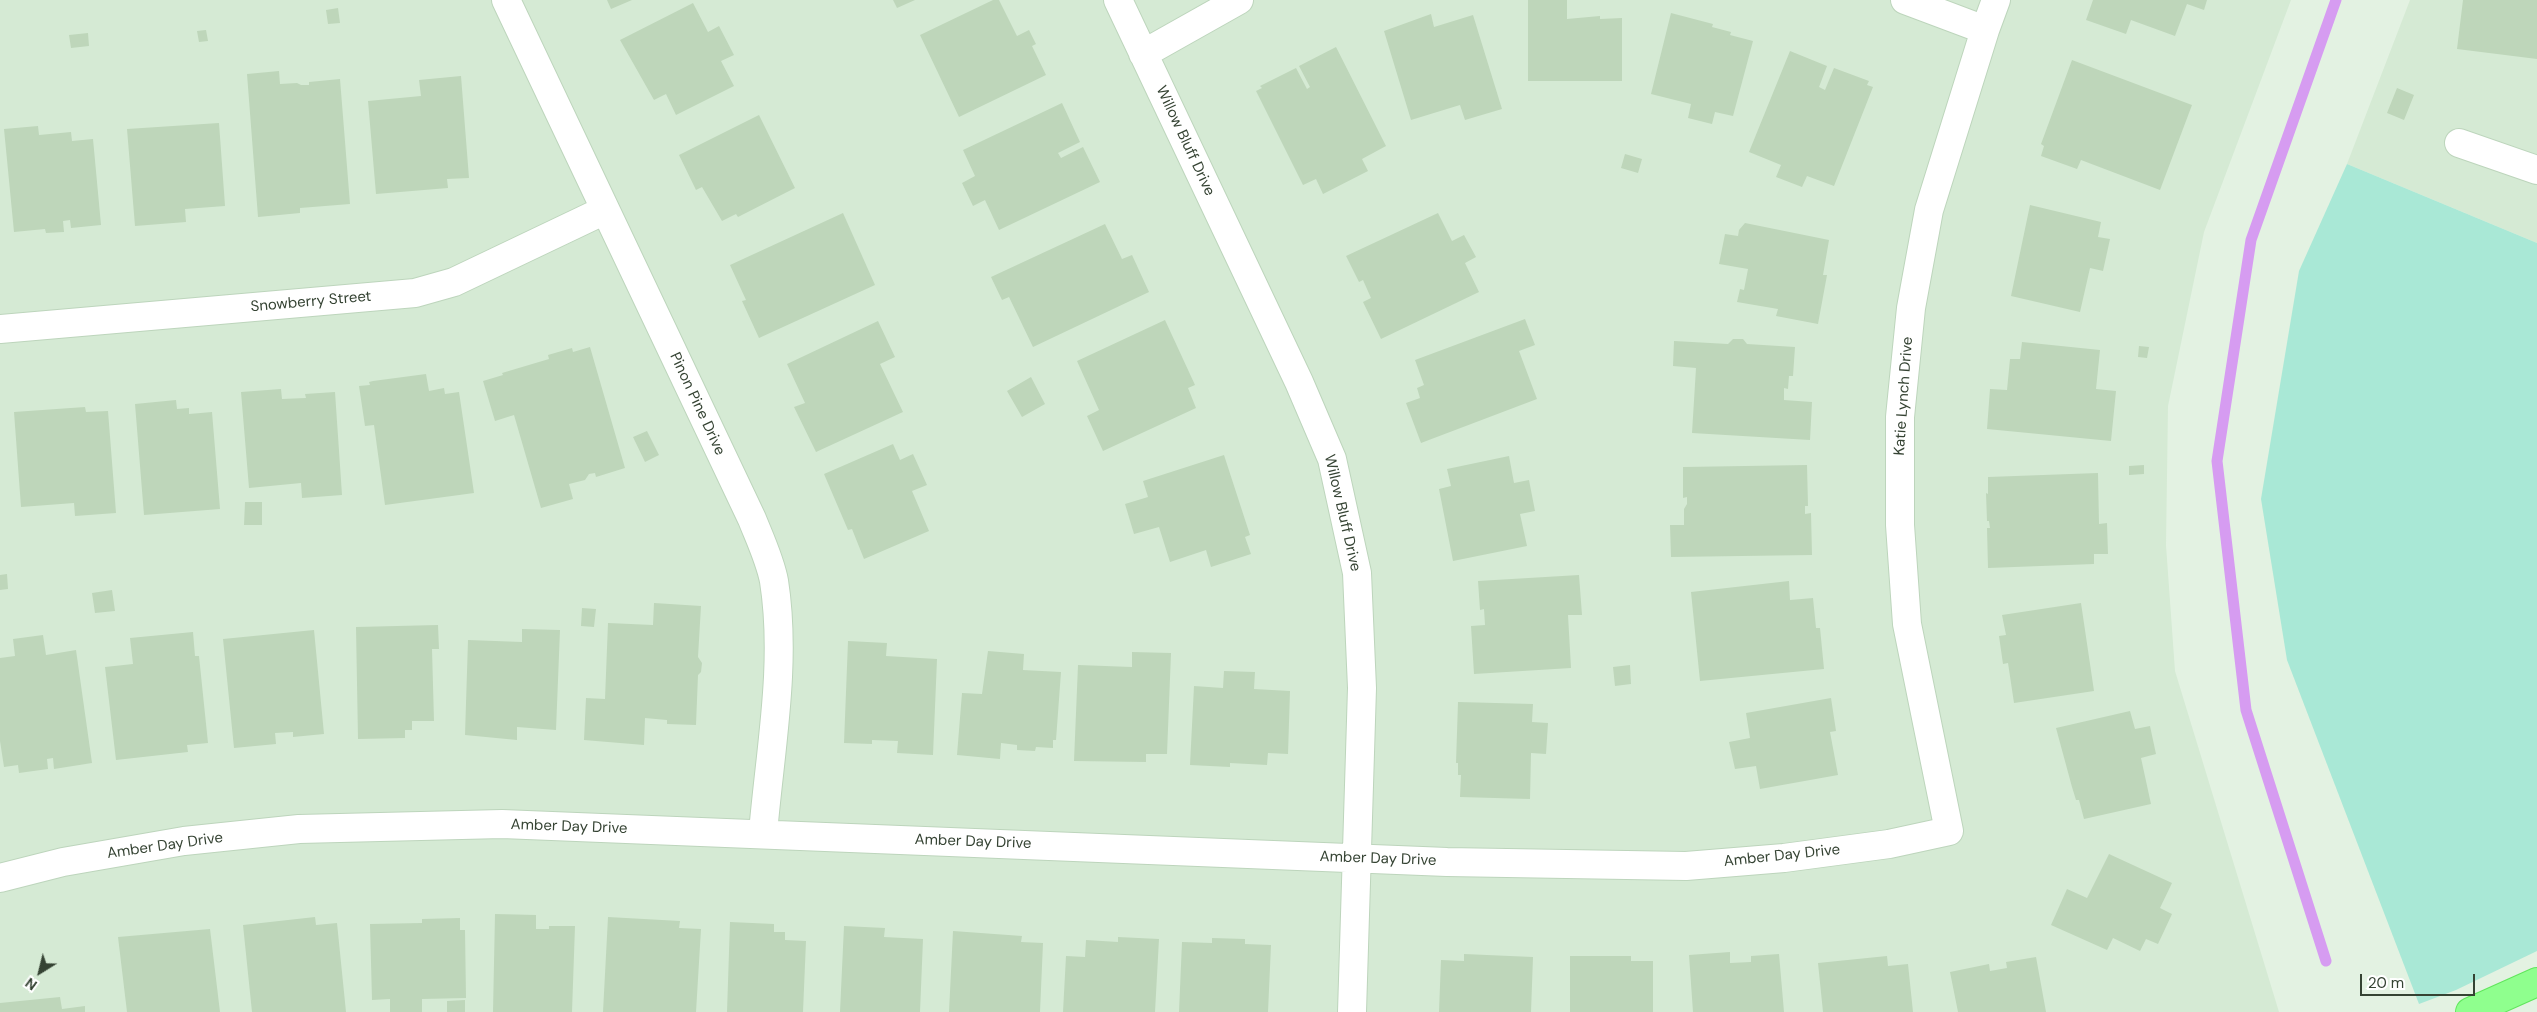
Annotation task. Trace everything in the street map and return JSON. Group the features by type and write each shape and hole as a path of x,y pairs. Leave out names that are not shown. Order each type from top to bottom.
{"main road":[{"path":"2470,1012 2537,982"}],"street":[{"name":"Pinon Pine Drive","path":"506,0 752,520 774,580 779,637 779,666 763,834"},
{"name":"Willow Bluff Drive","path":"1118,0 1299,382 1332,460 1357,573 1362,688 1352,1012"},
{"path":"1143,54 1239,0"},
{"path":"1905,0 1985,30"},
{"name":"Katie Lynch Drive","path":"1948,830 1907,624 1900,525 1900,416 1911,308 1929,210 1996,0"},
{"path":"2460,143 2537,170"},
{"name":"Snowberry Street","path":"0,329 415,293 454,282 605,210"},
{"name":"Amber Day Drive","path":"0,878 63,862 184,841 299,829 502,824 1356,859 1540,865 1686,866 1784,858 1889,844 1948,830"}],"shaded area":[{"path":"0,0 2291,0 2204,232 2168,406 2166,545 2175,671 2279,1012 0,1012"},
{"path":"2410,0 2537,0 2537,243 2347,164"},
{"path":"2347,164 2537,243 2537,951 2456,990 2419,1004 2287,660 2261,499 2299,271"}],"building":[{"path":"607,0 632,0 611,9"},
{"path":"893,0 915,0 897,8"},
{"path":"993,0 999,0 1017,36 1029,30 1036,44 1032,46 1046,75 959,117 920,35"},
{"path":"1528,0 1567,0 1567,19 1600,16 1600,19 1622,18 1622,81 1528,81"},
{"path":"2093,0 2207,0 2204,10 2187,4 2175,36 2131,20 2126,34 2086,20"},
{"path":"2463,0 2537,0 2537,59 2457,49"},
{"path":"693,3 708,32 719,26 734,55 721,61 734,86 676,115 666,94 654,100 620,40"},
{"path":"338,8 340,23 328,24 326,10"},
{"path":"1671,13 1713,24 1712,27 1731,32 1730,35 1753,41 1733,116 1715,112 1712,124 1688,118 1691,104 1651,94"},
{"path":"1431,14 1434,27 1473,15 1502,109 1465,120 1460,105 1411,120 1384,31"},
{"path":"206,30 208,41 199,42 197,31"},
{"path":"88,33 89,46 71,48 69,35"},
{"path":"1336,47 1386,146 1362,159 1368,171 1323,194 1316,179 1303,185 1256,91 1262,88 1260,86 1296,68 1307,89 1310,87 1299,66"},
{"path":"1790,51 1827,66 1819,87 1825,90 1834,68 1869,81 1867,85 1873,87 1834,186 1807,176 1802,187 1776,177 1781,165 1749,152"},
{"path":"2072,60 2192,105 2160,190 2081,160 2077,169 2041,156 2044,146 2041,144"},
{"path":"279,71 280,84 297,83 309,85 309,82 340,79 350,204 300,208 300,213 258,217 247,74"},
{"path":"461,76 469,178 447,179 448,188 376,194 368,101 421,96 419,80"},
{"path":"2397,88 2414,95 2404,120 2387,113"},
{"path":"1062,103 1080,142 1058,153 1061,158 1083,147 1100,182 999,230 985,200 973,206 962,183 975,176 963,150"},
{"path":"759,115 795,188 738,217 736,214 722,221 702,187 696,190 679,155"},
{"path":"219,123 225,206 185,209 186,222 135,226 127,129"},
{"path":"38,126 39,135 71,132 72,141 93,139 101,225 71,228 70,220 63,221 64,232 46,233 45,229 14,232 4,129"},
{"path":"1625,154 1642,159 1638,173 1621,168"},
{"path":"2030,205 2101,222 2098,237 2110,239 2103,271 2090,268 2080,312 2011,296"},
{"path":"843,213 875,285 759,338 742,301 746,300 730,265"},
{"path":"1438,213 1452,241 1464,235 1476,257 1465,263 1479,292 1381,339 1363,302 1371,298 1363,280 1359,282 1346,256"},
{"path":"1745,223 1829,240 1823,275 1827,275 1818,324 1776,316 1778,309 1737,302 1740,289 1744,290 1748,269 1719,264 1725,234 1738,236 1739,230"},
{"path":"1105,224 1122,259 1132,255 1149,292 1033,347 1009,297 1002,300 991,277"},
{"path":"1525,319 1535,345 1519,351 1537,399 1421,443 1406,403 1420,398 1417,388 1424,385 1415,360"},
{"path":"1165,320 1195,385 1188,388 1196,408 1103,451 1087,416 1099,410 1077,361"},
{"path":"878,321 895,357 880,364 903,412 816,452 794,407 805,403 787,364"},
{"path":"1733,339 1743,339 1747,344 1795,347 1793,376 1789,376 1788,389 1784,388 1784,400 1812,402 1810,440 1692,433 1696,368 1673,366 1674,341 1728,344"},
{"path":"2022,342 2100,350 2096,389 2116,391 2111,441 1987,429 1990,389 2007,390 2010,359 2020,359"},
{"path":"2139,346 2149,347 2147,358 2138,357"},
{"path":"590,347 625,468 596,477 595,473 589,474 585,480 569,484 573,499 541,508 514,415 495,421 483,381 503,375 502,373 549,359 548,355 572,348 573,352"},
{"path":"426,374 429,391 444,388 445,394 459,392 474,493 385,505 374,425 365,426 359,386 370,385 369,382 373,381"},
{"path":"1031,377 1045,404 1022,417 1007,391"},
{"path":"281,389 282,399 306,398 305,394 335,392 342,495 302,498 301,483 249,488 241,392"},
{"path":"176,400 177,409 189,408 189,414 212,412 220,509 144,515 135,404"},
{"path":"85,407 86,412 108,411 116,513 75,516 74,503 21,507 14,412"},
{"path":"647,431 659,455 645,462 633,437"},
{"path":"893,444 900,460 913,454 927,485 912,491 929,531 864,559 852,529 848,530 824,474"},
{"path":"1224,455 1250,535 1245,537 1251,554 1211,567 1206,550 1170,562 1159,527 1134,534 1125,504 1148,497 1143,481"},
{"path":"1509,456 1514,483 1529,480 1535,511 1520,514 1527,546 1453,561 1439,489 1451,486 1447,469"},
{"path":"1807,465 1808,506 1805,506 1805,514 1811,513 1812,555 1671,557 1670,525 1684,525 1684,509 1687,504 1687,497 1683,498 1683,467"},
{"path":"2144,465 2144,474 2129,475 2129,466"},
{"path":"2098,473 2099,524 2107,523 2108,554 2094,554 2094,564 1988,568 1987,528 1990,528 1989,521 1987,521 1986,493 1988,494 1988,477"},
{"path":"245,502 262,502 262,525 244,525"},
{"path":"7,574 8,589 0,590 0,575"},
{"path":"1579,575 1582,615 1568,615 1571,668 1474,674 1471,626 1485,625 1484,609 1480,610 1478,581"},
{"path":"1789,581 1790,600 1813,598 1816,628 1820,628 1824,669 1700,681 1691,592"},
{"path":"112,590 115,611 95,613 92,593"},
{"path":"654,603 701,606 698,657 702,663 701,672 698,675 696,725 667,724 667,720 645,718 644,745 584,740 586,698 605,699 608,623 653,625"},
{"path":"2081,603 2094,691 2014,703 2008,663 2003,664 1999,636 2006,635 2002,615"},
{"path":"582,608 596,609 594,627 581,626"},
{"path":"438,625 439,649 432,649 434,721 412,721 412,730 405,730 405,738 358,739 356,627"},
{"path":"522,629 560,630 556,730 517,727 517,740 465,735 468,640 522,642"},
{"path":"314,630 324,734 293,737 293,732 275,733 276,744 234,748 223,639"},
{"path":"193,632 195,656 199,656 208,743 187,745 188,752 116,760 105,667 133,664 130,638"},
{"path":"43,635 46,655 76,650 92,763 54,769 53,758 47,759 48,769 19,773 18,765 4,767 0,741 0,658 15,656 13,639"},
{"path":"848,641 887,643 886,656 937,659 933,755 897,753 898,741 872,740 872,744 844,743"},
{"path":"988,651 1024,654 1023,670 1061,672 1056,740 1053,740 1053,748 1036,747 1035,751 1017,750 1017,745 1001,743 1000,759 957,755 962,693 982,694"},
{"path":"1132,652 1171,653 1167,754 1146,754 1146,762 1074,761 1078,665 1132,667"},
{"path":"1630,665 1631,684 1615,686 1613,667"},
{"path":"1224,671 1255,672 1254,689 1290,691 1288,754 1268,753 1267,765 1230,763 1230,767 1190,765 1194,686 1223,688"},
{"path":"1831,698 1836,731 1830,732 1838,775 1760,789 1756,766 1735,769 1729,742 1750,738 1746,713"},
{"path":"1458,702 1533,704 1532,722 1548,723 1546,754 1531,753 1530,799 1460,797 1461,775 1458,775 1458,763 1456,763"},
{"path":"2130,711 2135,729 2150,726 2156,754 2141,758 2151,804 2084,819 2079,800 2076,800 2072,787 2056,728"},
{"path":"2109,854 2172,883 2160,908 2172,914 2158,944 2146,939 2140,951 2113,938 2107,950 2051,925 2067,889 2087,898"},
{"path":"495,914 536,915 536,929 549,929 549,926 575,926 572,1012 493,1012"},
{"path":"315,917 316,925 337,923 346,1012 252,1012 243,925"},
{"path":"608,917 680,921 679,928 701,929 696,1012 603,1012"},
{"path":"460,918 460,930 465,930 466,998 422,999 422,1012 390,1012 390,999 372,1000 370,924 422,923 422,919"},
{"path":"730,922 774,924 774,932 785,932 785,940 806,941 803,1012 727,1012"},
{"path":"844,926 885,928 884,937 923,939 920,1012 840,1012"},
{"path":"210,929 220,1012 127,1012 118,937"},
{"path":"953,931 1022,936 1021,942 1043,943 1040,1012 949,1012"},
{"path":"1118,937 1159,939 1155,1012 1063,1012 1066,956 1085,957 1086,940 1118,942"},
{"path":"1212,938 1245,939 1245,944 1271,945 1268,1012 1179,1012 1182,942 1212,943"},
{"path":"1730,952 1730,963 1751,962 1751,956 1779,954 1784,1012 1693,1012 1689,955"},
{"path":"1464,954 1533,957 1531,1012 1439,1012 1441,960 1464,961"},
{"path":"1570,956 1631,956 1631,961 1653,961 1653,1012 1570,1012"},
{"path":"1887,956 1888,966 1908,964 1913,1012 1823,1012 1818,963"},
{"path":"2036,957 2046,1012 1958,1012 1950,972 1989,964 1990,971 2007,968 2006,962"},
{"path":"60,997 62,1009 85,1006 85,1012 0,1012 0,1003"},
{"path":"465,1000 465,1012 447,1012 447,1001"}],"waterway":[{"path":"2326,961 2246,710 2217,461 2251,240 2336,0"}]}
